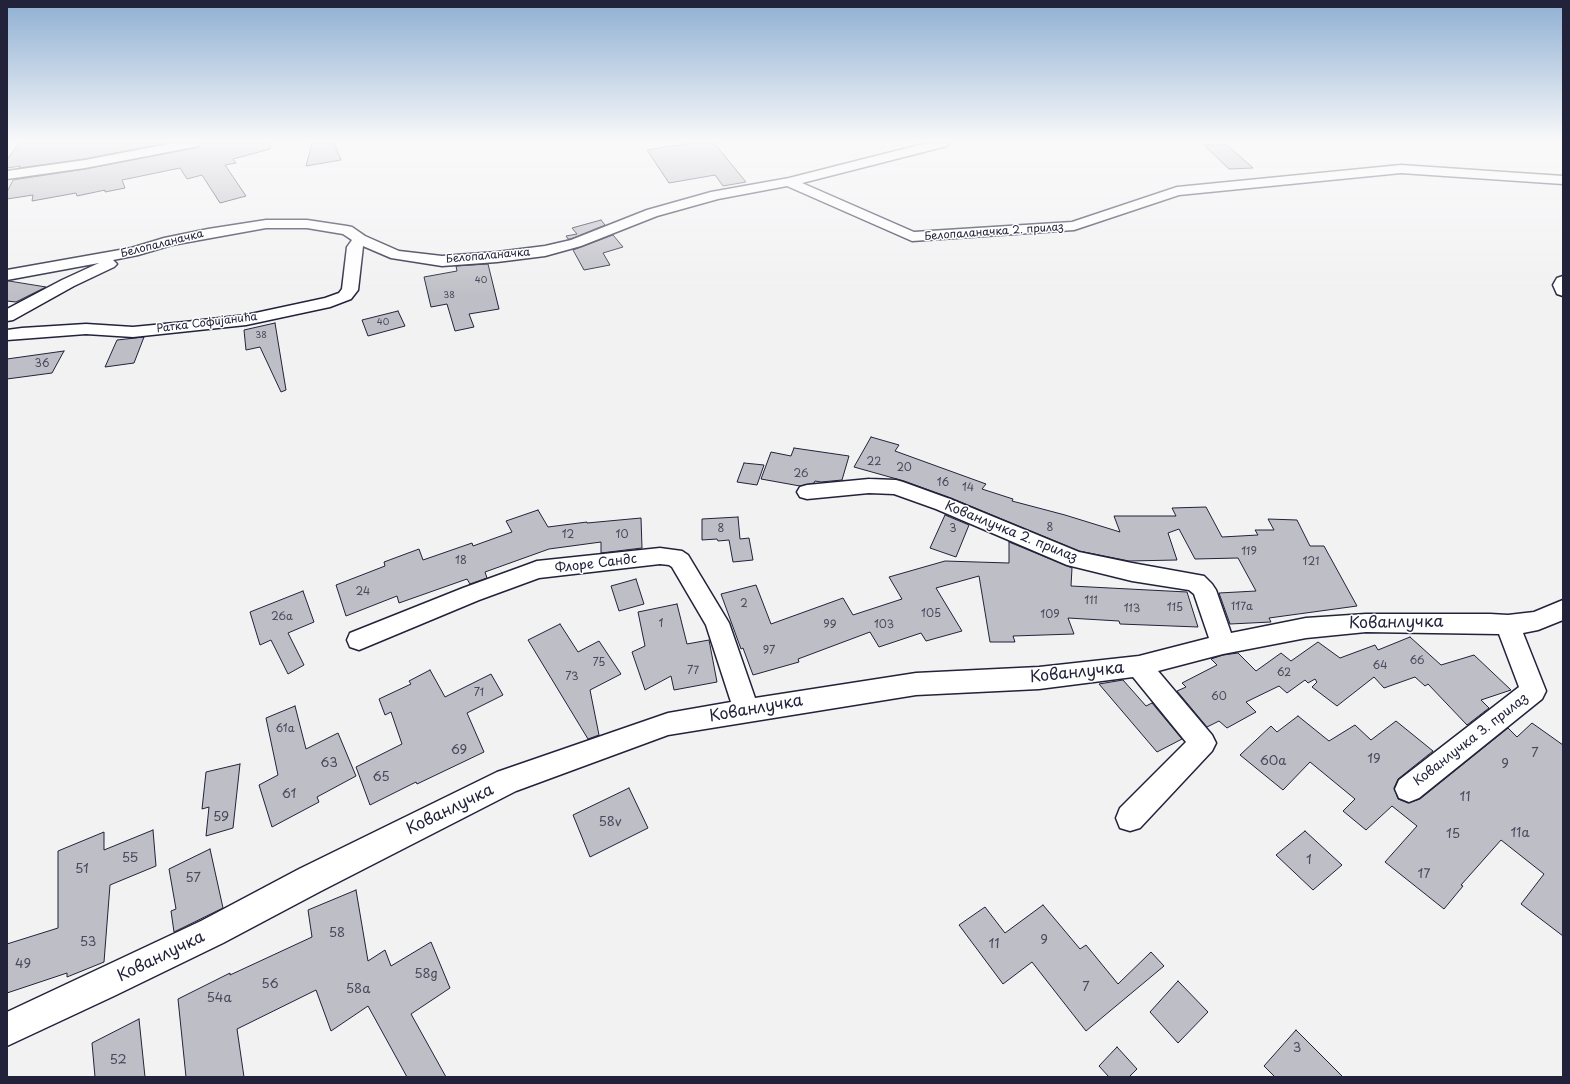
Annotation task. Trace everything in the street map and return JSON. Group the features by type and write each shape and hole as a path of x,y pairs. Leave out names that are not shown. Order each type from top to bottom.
{"street":[{"name":"Белопаланачка","path":"7,275 133,252 169,241 208,233 266,224 307,224 347,230 360,239 396,255 442,261 497,257 544,251 576,243 652,213 708,197 726,194"},
{"name":"Белопаланачка 2. прилаз","path":"815,194 912,237 1074,226 1169,194"},
{"name":"Ратка Софијанића","path":"7,335 86,329 133,332 185,328 246,320 330,302 345,296 350,290 355,247 360,239"},
{"path":"7,316 68,283 133,252"},
{"path":"1563,281 1561,285 1563,291"},
{"name":"Кованлучка 2. прилаз","path":"807,492 869,486 896,487 943,504 1075,559 1132,572 1196,582 1204,590 1223,644"},
{"name":"Флоре Сандс","path":"358,640 471,594 537,570 660,556 674,557 680,561 717,623 746,711"},
{"name":"Кованлучка","path":"7,1028 103,985 185,945 507,781 668,724 916,684 1039,678 1139,666 1223,644 1306,628 1366,623 1490,623 1508,625 1538,620 1563,609"},
{"name":"Кованлучка 3. прилаз","path":"1409,790 1534,691 1508,625"},
{"path":"1130,818 1203,743 1139,666"}],"building":[{"path":"7,194 73,194 32,201 33,195 7,199"},
{"path":"76,194 88,194 77,196"},
{"path":"214,194 244,194 246,196 220,203"},
{"path":"601,220 605,225 571,239 568,239 566,236 577,234 572,228"},
{"path":"613,235 623,247 603,253 610,265 584,270 573,250"},
{"path":"488,264 499,309 469,314 474,327 455,331 447,304 431,307 424,277 457,271 456,266"},
{"path":"7,281 46,287 16,302 7,301"},
{"path":"398,311 405,326 368,336 362,320"},
{"path":"275,323 286,390 281,392 260,347 246,350 244,330"},
{"path":"144,337 134,363 105,367 117,340"},
{"path":"64,351 52,373 7,379 7,359"},
{"path":"871,437 899,445 895,451 986,484 982,489 1013,499 1012,501 1120,532 1114,516 1176,516 1172,508 1206,507 1222,537 1258,535 1255,530 1274,530 1268,519 1297,520 1310,546 1324,546 1357,606 1269,618 1271,622 1230,624 1219,593 1256,591 1238,558 1195,559 1179,529 1168,533 1177,560 1129,561 1079,551 951,498 904,481 854,467"},
{"path":"794,448 849,456 842,480 821,482 815,481 814,483 800,486 761,479 771,452 791,456"},
{"path":"744,463 764,465 757,485 737,482"},
{"path":"538,510 548,527 587,522 641,518 642,548 601,553 601,542 549,549 485,572 487,578 470,584 467,579 399,603 397,596 346,616 336,585 385,566 384,562 419,549 423,560 472,543 473,546 512,532 506,521"},
{"path":"945,515 969,525 956,557 930,548"},
{"path":"738,517 740,539 749,538 753,560 733,562 729,540 702,540 702,519"},
{"path":"1009,542 1072,568 1071,586 1187,592 1198,627 1120,624 1119,621 1068,618 1074,634 1013,636 1015,642 990,642 979,576 936,588 962,631 926,641 921,633 879,647 870,632 798,659 799,662 753,675 743,648 741,649 721,594 756,585 771,624 843,598 853,615 902,599 889,577 945,561 1009,563"},
{"path":"636,579 644,604 619,611 611,586"},
{"path":"303,591 314,622 288,633 304,665 288,674 271,640 260,645 250,612"},
{"path":"677,604 687,644 709,640 717,682 674,690 671,676 645,690 632,652 645,646 638,612"},
{"path":"560,624 578,652 599,641 621,674 590,690 599,735 588,739 528,640"},
{"path":"1410,637 1441,665 1474,655 1511,690 1481,700 1489,708 1467,725 1428,684 1425,686 1415,677 1384,688 1374,677 1337,706 1312,687 1317,682 1315,679 1308,683 1305,680 1287,693 1279,686 1246,702 1256,712 1227,728 1219,721 1207,727 1177,691 1186,687 1182,683 1217,665 1211,659 1223,655 1238,653 1256,671 1281,653 1291,661 1318,642 1340,658 1375,645 1378,650"},
{"path":"430,670 445,697 491,674 503,695 467,713 484,752 417,784 416,782 370,805 356,767 402,744 391,712 385,715 379,699 411,684 409,681"},
{"path":"1123,680 1146,706 1152,703 1182,739 1157,752 1099,684"},
{"path":"295,706 306,749 338,733 356,776 317,797 319,802 272,827 259,785 278,775 266,718"},
{"path":"1298,716 1329,741 1355,725 1371,740 1396,721 1433,751 1398,779 1394,788 1398,799 1408,803 1420,799 1508,728 1517,737 1532,723 1563,745 1563,936 1521,904 1544,874 1501,840 1461,885 1463,886 1444,909 1385,862 1417,826 1392,806 1366,830 1343,811 1355,799 1310,762 1283,790 1240,755 1271,726 1277,732"},
{"path":"240,764 233,828 206,836 209,807 202,809 206,772"},
{"path":"629,788 648,828 590,857 573,815"},
{"path":"153,830 156,866 110,885 104,962 67,977 67,973 7,993 7,944 58,928 58,851 104,832 104,850"},
{"path":"1305,831 1342,865 1313,890 1276,855"},
{"path":"210,849 223,908 174,932 171,911 176,909 169,869"},
{"path":"356,890 368,961 385,950 391,966 431,942 450,988 411,1014 446,1077 407,1077 368,1006 331,1031 316,990 237,1029 244,1077 186,1077 178,999 230,973 230,975 312,937 308,910"},
{"path":"1043,905 1080,949 1086,945 1118,984 1151,952 1164,966 1086,1031 1032,962 1003,984 959,925 985,907 1005,933"},
{"path":"1178,981 1208,1012 1178,1043 1150,1012"},
{"path":"139,1019 145,1077 95,1077 92,1043"},
{"path":"1296,1030 1343,1077 1275,1077 1264,1066"},
{"path":"1117,1047 1137,1069 1129,1077 1109,1077 1099,1066"}]}
